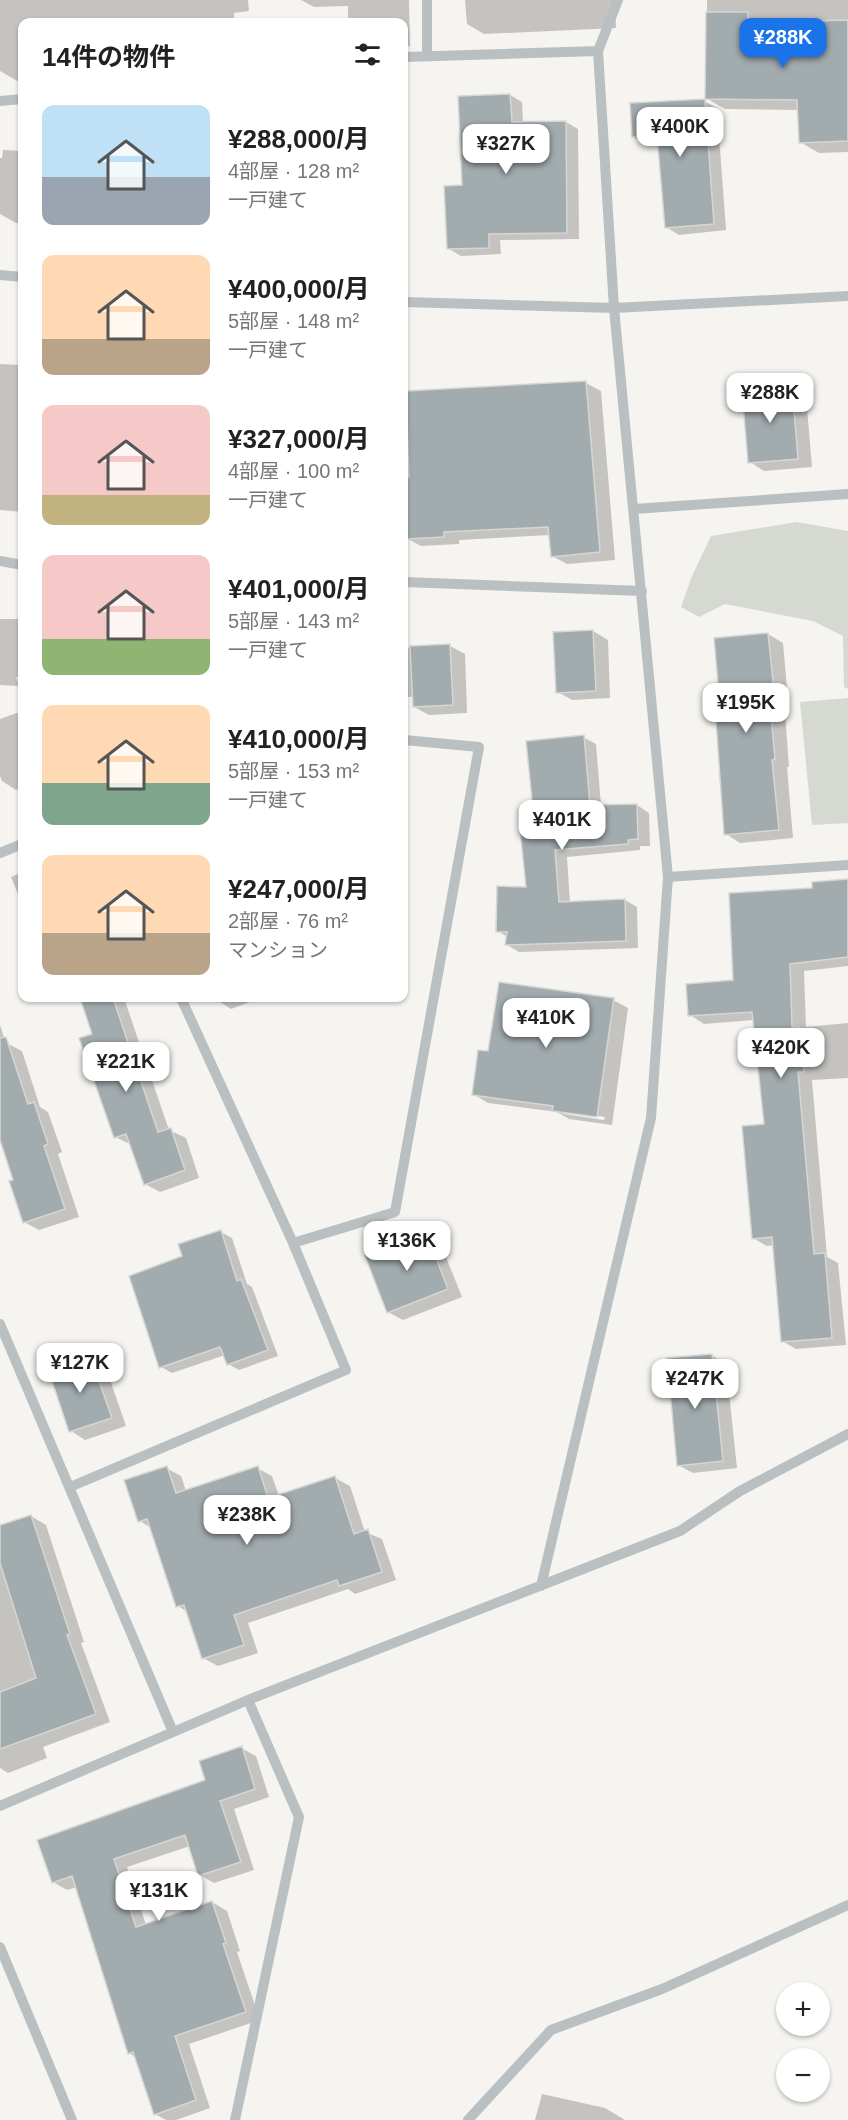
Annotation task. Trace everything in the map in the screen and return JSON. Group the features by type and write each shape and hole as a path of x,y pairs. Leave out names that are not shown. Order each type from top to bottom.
{"street":[{"path":"427,0 427,55"},
{"path":"541,1586 651,1118 668,876 614,308 598,51 618,0"},
{"path":"408,57 598,51"},
{"path":"0,101 18,99"},
{"path":"0,275 18,277"},
{"path":"408,302 614,308 848,296"},
{"path":"634,509 848,494"},
{"path":"0,561 18,564"},
{"path":"408,582 642,591"},
{"path":"293,1243 394,1212 479,747 408,740"},
{"path":"0,853 18,845"},
{"path":"668,876 848,865"},
{"path":"70,1487 346,1370 293,1243 183,1002"},
{"path":"0,1324 173,1732"},
{"path":"0,1806 248,1700 680,1531 740,1491 848,1434"},
{"path":"235,2120 299,1817 248,1700"},
{"path":"468,2120 551,2030 662,1989 848,1905"},
{"path":"0,1947 72,2120"}],"shaded area":[{"path":"797,522 848,531 848,689 844,687 843,636 813,621 725,604 699,617 681,607 692,576 711,536"},
{"path":"848,698 848,823 812,825 800,702"}],"building":[{"path":"706,12 748,12 748,23 848,20 848,141 799,143 797,100 705,99"},
{"path":"510,94 512,122 566,121 567,233 489,234 489,248 447,249 444,186 462,185 458,96"},
{"path":"705,99 714,224 665,228 657,136 632,137 630,103"},
{"path":"586,381 600,552 551,557 548,527 444,532 444,537 408,539 408,391"},
{"path":"792,386 798,459 748,463 742,390"},
{"path":"593,630 596,691 556,693 553,632"},
{"path":"768,633 774,691 769,692 775,759 772,760 779,830 724,835 715,706 720,706 714,638"},
{"path":"450,644 453,705 413,707 410,646"},
{"path":"584,735 590,805 637,804 638,839 628,840 628,844 555,850 559,902 625,899 626,941 505,945 507,932 496,932 497,886 526,887 518,810 533,809 526,741"},
{"path":"848,879 848,957 790,964 792,1027 799,1027 804,1072 798,1072 814,1254 825,1253 832,1338 781,1342 772,1237 752,1239 742,1126 764,1124 752,1012 688,1016 686,984 733,980 729,893 812,888 812,882"},
{"path":"499,982 614,998 597,1117 552,1111 553,1106 472,1095 478,1050 488,1051"},
{"path":"81,1002 114,1002 158,1132 171,1128 185,1170 144,1185 126,1134 114,1138 79,1038 92,1034"},
{"path":"6,1037 28,1104 34,1102 48,1144 44,1146 65,1209 23,1223 9,1181 13,1180 0,1140 0,1038"},
{"path":"221,1230 237,1281 241,1279 268,1350 227,1365 220,1347 159,1368 129,1276 182,1256 178,1244"},
{"path":"426,1232 448,1289 387,1313 365,1256"},
{"path":"712,1354 723,1461 677,1466 667,1358"},
{"path":"90,1355 112,1418 69,1432 48,1369"},
{"path":"167,1466 176,1493 258,1466 268,1498 335,1476 354,1534 368,1529 382,1572 339,1586 337,1580 234,1615 244,1645 202,1659 184,1605 176,1607 147,1519 138,1522 124,1480"},
{"path":"31,1515 70,1634 67,1635 96,1714 0,1749 0,1692 36,1678 0,1563 0,1525"},
{"path":"242,1746 255,1789 220,1801 241,1862 198,1876 185,1835 114,1859 136,1927 212,1901 226,1943 223,1944 246,2012 175,2036 196,2100 154,2115 133,2052 128,2054 72,1876 52,1883 37,1840 205,1780 199,1761"}]}
